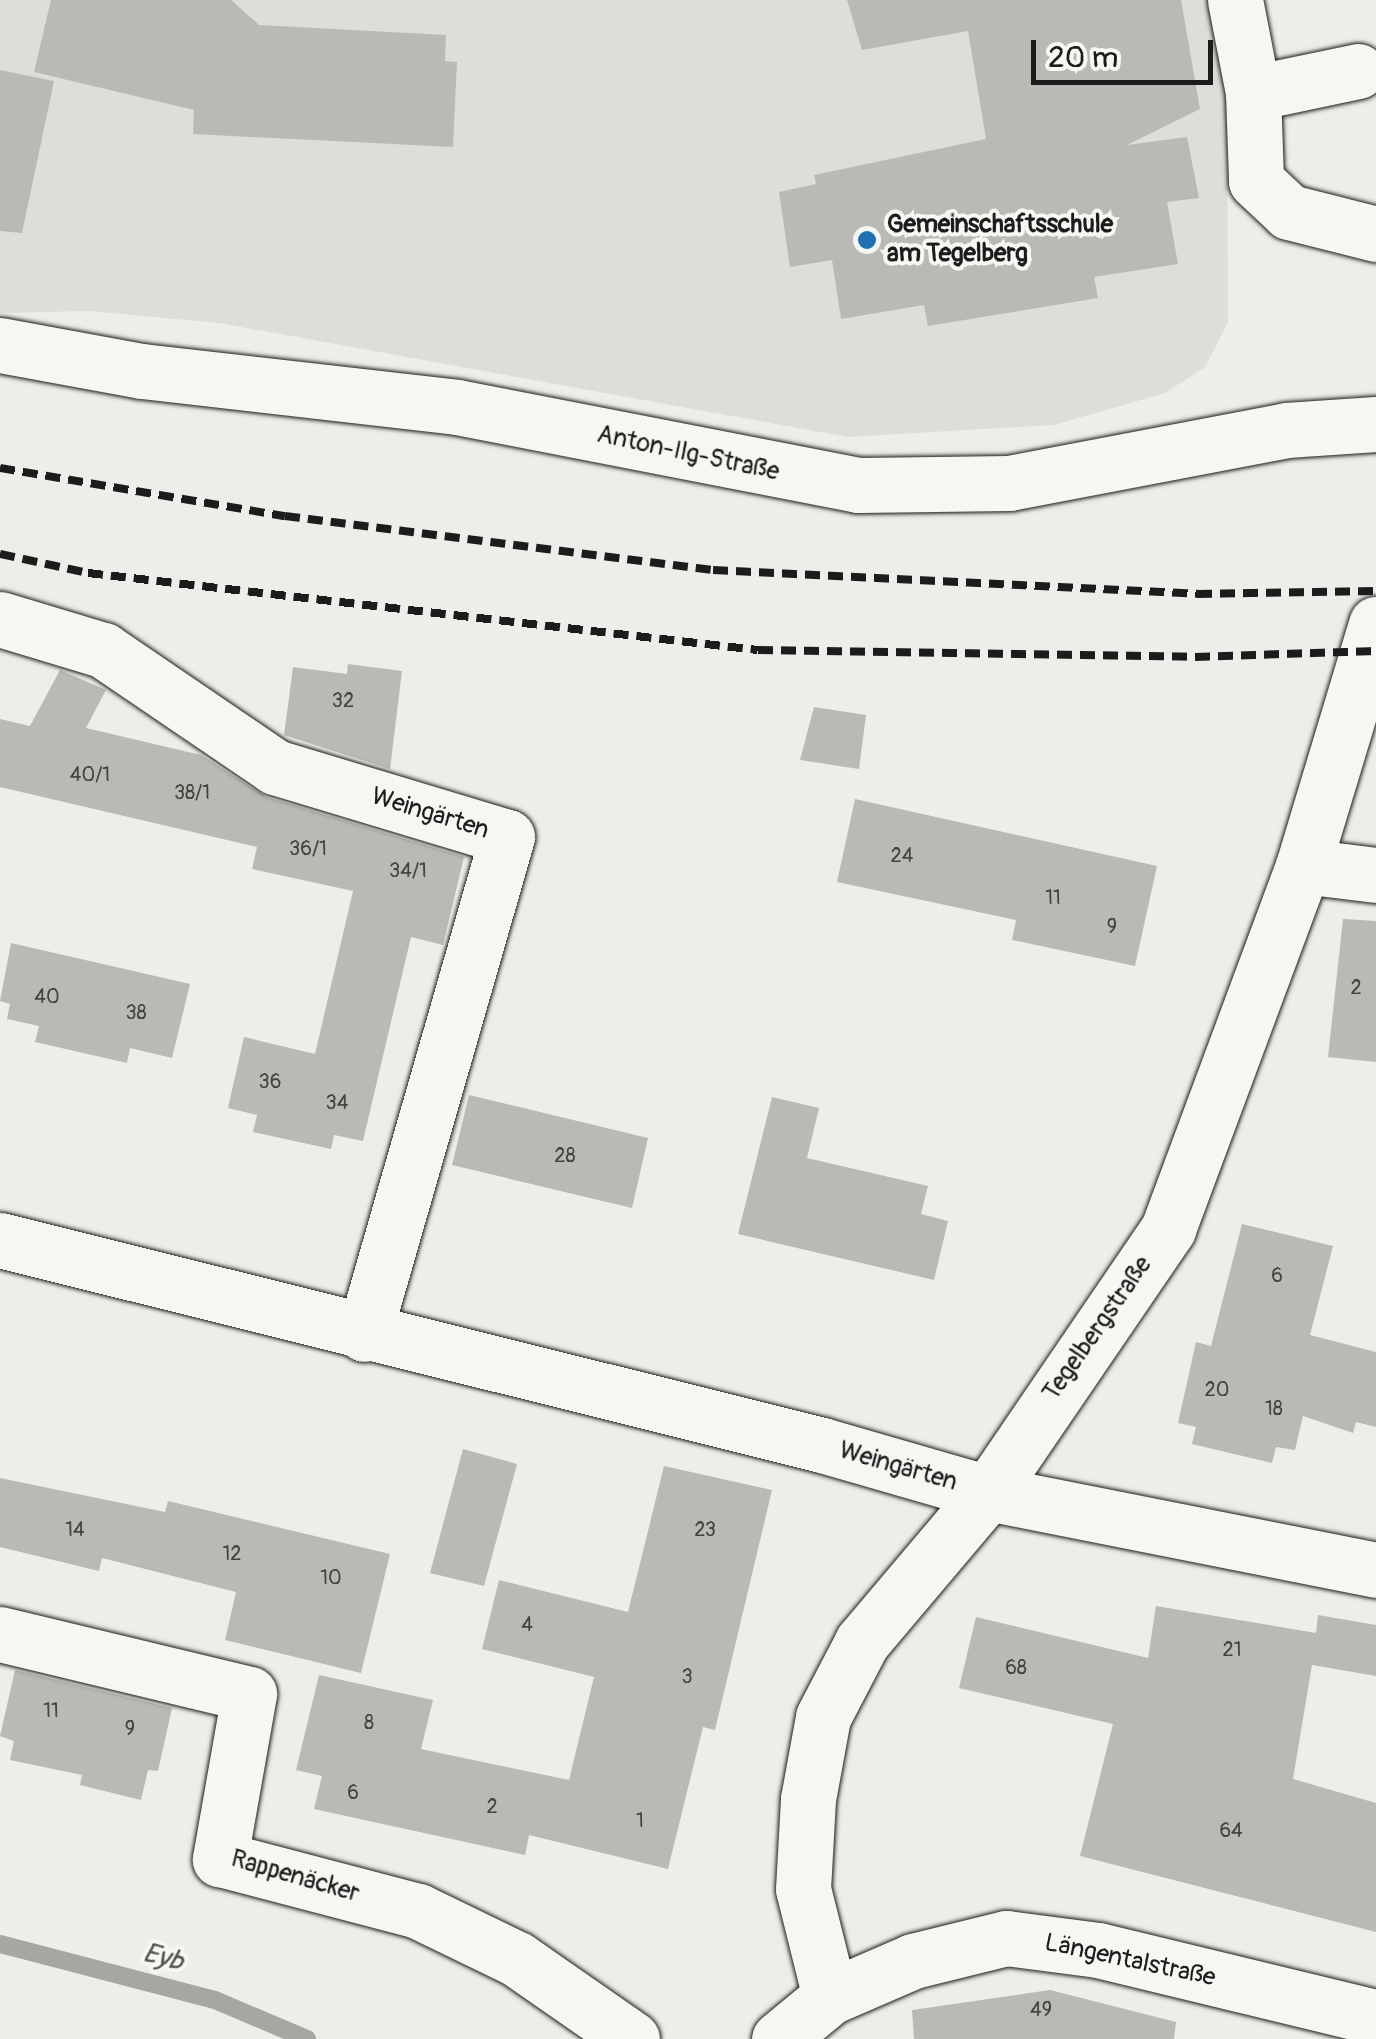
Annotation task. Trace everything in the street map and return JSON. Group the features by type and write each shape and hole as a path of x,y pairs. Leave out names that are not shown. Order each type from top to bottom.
{"street":[{"path":"1236,0 1252,93 1256,180 1290,212 1376,234"},
{"path":"1252,93 1358,72"},
{"name":"Anton-Ilg-Straße","path":"0,345 142,371 457,407 858,485 1009,483 1286,430 1376,424"},
{"name":"Weingärten","path":"0,619 103,650 275,767 507,836 364,1334"},
{"name":"Tegelbergstraße","path":"830,1996 803,1889 808,1799 824,1717 862,1642 988,1493 1168,1229 1302,866 1376,624"},
{"path":"1302,866 1376,875"},
{"name":"Weingärten","path":"0,1240 364,1334 822,1444 988,1493 1376,1570"},
{"name":"Rappenäcker","path":"0,1634 250,1694 220,1859 418,1911 517,1960 632,2039"},
{"name":"Längentalstraße","path":"778,2039 830,1996 913,1960 1006,1938 1098,1950 1376,2017"}],"shaded area":[{"path":"0,0 1217,0 1227,94 1228,322 1205,367 1165,393 1054,425 848,437 219,323 89,311 0,313"}],"building":[{"path":"51,0 231,0 259,25 446,35 445,61 457,62 453,147 193,134 194,110 34,72"},
{"path":"847,0 1181,0 1200,109 1127,145 1187,137 1199,198 1167,202 1178,264 1094,277 1098,298 928,326 924,305 841,319 832,260 790,267 779,192 816,184 814,175 986,139 968,31 862,50"},
{"path":"0,70 54,81 22,233 0,231"},
{"path":"348,664 402,671 390,769 284,735 293,667 347,674"},
{"path":"60,670 106,690 86,728 201,755 266,797 464,857 443,945 411,937 363,1141 334,1135 331,1149 253,1132 257,1115 228,1108 244,1037 315,1054 353,891 252,869 257,847 0,787 0,719 30,726"},
{"path":"814,707 866,715 859,769 800,760"},
{"path":"855,799 1157,866 1135,966 1012,940 1016,920 837,882"},
{"path":"1343,919 1376,921 1376,1062 1328,1057"},
{"path":"11,943 190,984 172,1058 130,1048 127,1063 35,1042 39,1026 7,1019 10,1004 0,1001"},
{"path":"469,1095 648,1138 632,1208 452,1165"},
{"path":"772,1097 819,1108 807,1158 928,1186 921,1214 948,1221 934,1280 738,1234"},
{"path":"1242,1224 1333,1246 1310,1335 1376,1352 1376,1427 1356,1422 1353,1433 1303,1416 1295,1450 1276,1447 1272,1463 1192,1444 1196,1427 1178,1423 1196,1342 1211,1346"},
{"path":"463,1449 517,1464 484,1586 430,1573"},
{"path":"664,1466 772,1490 715,1730 703,1727 668,1869 529,1835 525,1855 314,1809 322,1776 296,1770 319,1675 433,1700 421,1749 569,1780 594,1677 482,1649 499,1580 628,1612"},
{"path":"0,1478 165,1512 168,1501 390,1554 361,1673 225,1640 236,1592 102,1558 99,1571 0,1547"},
{"path":"1156,1606 1316,1633 1318,1615 1376,1625 1376,1676 1312,1665 1293,1779 1376,1803 1376,1932 1080,1856 1113,1724 959,1688 976,1617 1148,1658"},
{"path":"15,1670 172,1708 158,1771 148,1770 141,1800 80,1785 82,1775 10,1760 14,1741 0,1736"},
{"path":"1050,1990 1176,2022 1174,2039 914,2039 912,2010"}],"waterway":[{"name":"Eyb","path":"0,1944 215,2000 307,2039"}],"railway":[{"path":"0,468 285,516 713,570 1197,594 1376,591"},
{"path":"0,554 88,573 758,650 1195,657 1376,651"}],"place":[{"name":"Gemeinschaftsschule am Tegelberg","path":"867,240"}]}
